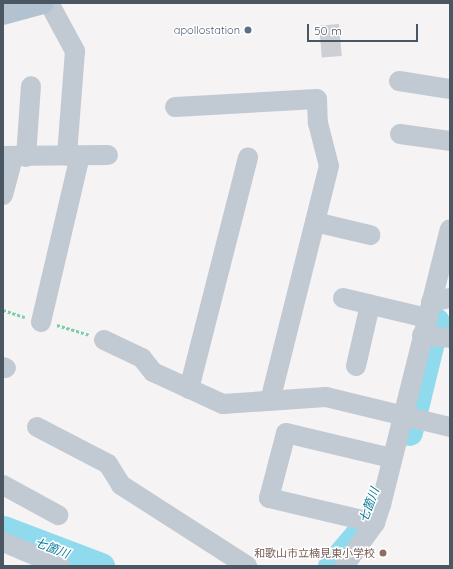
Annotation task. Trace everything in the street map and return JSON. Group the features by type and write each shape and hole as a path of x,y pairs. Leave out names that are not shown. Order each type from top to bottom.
{"main road":[{"path":"3,14 42,3"}],"street":[{"path":"41,322 73,156 75,51 49,3"},
{"path":"399,81 450,89"},
{"path":"3,195 31,86"},
{"path":"175,107 317,99 318,123 329,166 270,400"},
{"path":"400,134 450,141"},
{"path":"14,157 108,155"},
{"path":"189,389 248,157"},
{"path":"315,222 370,235"},
{"path":"344,566 367,522 384,456 411,417 433,328 450,229"},
{"path":"343,298 370,305 433,328"},
{"path":"433,328 450,298"},
{"path":"356,366 370,305"},
{"path":"104,340 133,353 153,372 223,404 326,397 450,427"},
{"path":"37,427 108,464 121,485 246,566"},
{"path":"367,522 269,498 286,432 384,456"},
{"path":"3,485 58,515"},
{"path":"3,542 60,566"}],"building":[{"path":"339,24 342,56 322,58 319,26"}],"waterway":[{"name":"七箇川","path":"409,432 436,321"},
{"name":"七箇川","path":"3,529 101,566"},
{"name":"七箇川","path":"331,566 360,532"}],"place":[{"name":"apollostation","path":"248,30"},
{"name":"和歌山市立楠見東小学校","path":"383,553"}]}
